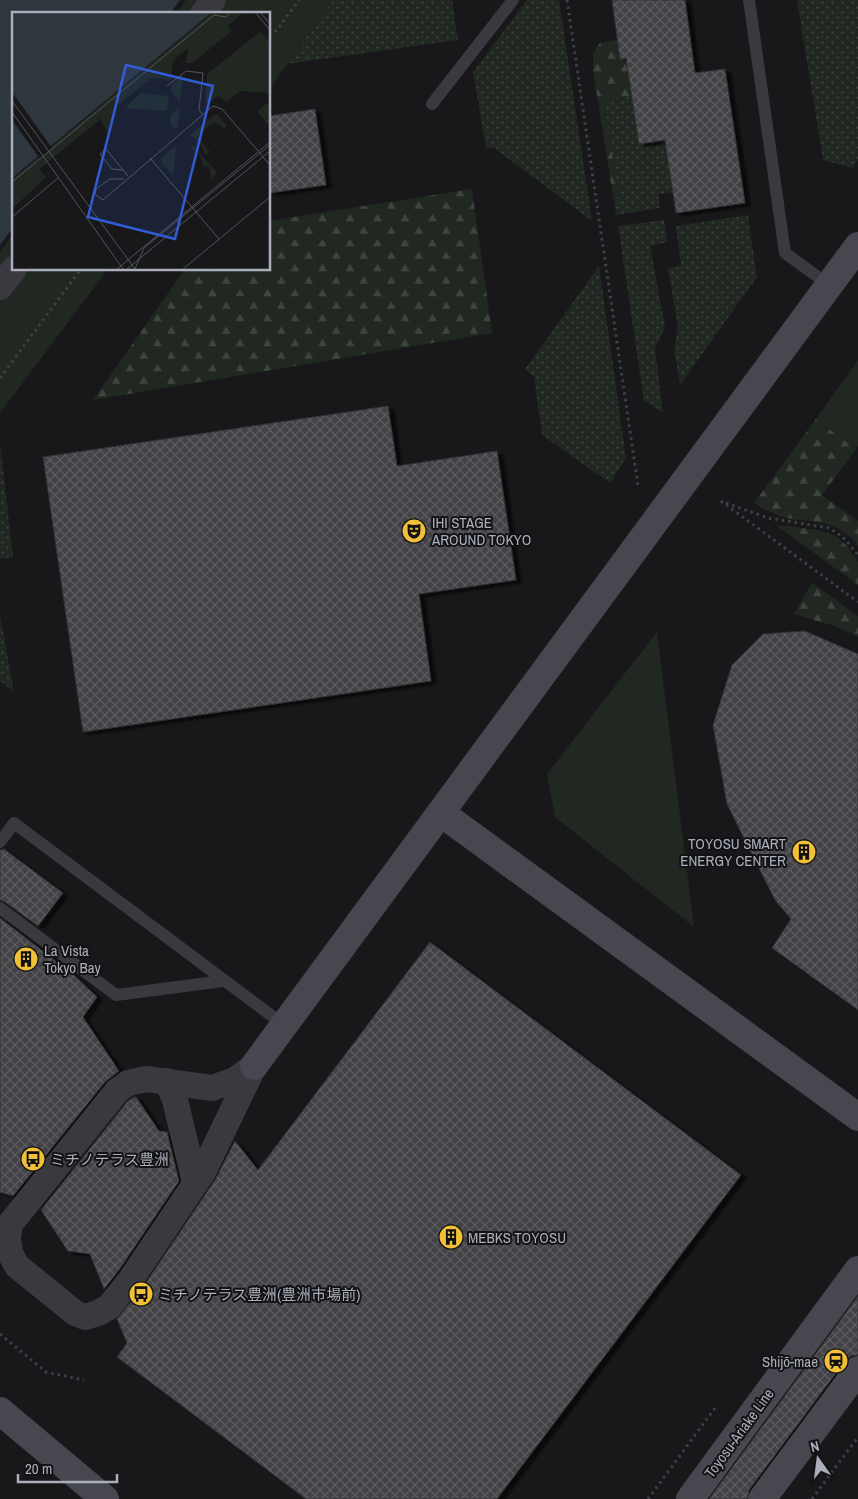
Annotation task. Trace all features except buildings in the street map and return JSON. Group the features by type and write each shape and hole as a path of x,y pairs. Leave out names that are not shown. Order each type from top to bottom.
{"street":[{"path":"204,12 213,0"},
{"path":"254,1066 235,1080 212,1088 146,1079 128,1083 116,1091 10,1224 8,1238 10,1253 17,1266 75,1313 85,1317 109,1307 131,1279 203,1172 254,1066 858,246"},
{"path":"0,287 13,270"},
{"path":"441,813 858,1117"},
{"path":"167,1081 175,1100 195,1183"},
{"name":"Toyosu-Ariake Line","path":"690,1499 858,1270"},
{"path":"762,1499 858,1370"},
{"path":"0,1411 105,1499"}],"lane":[{"path":"432,104 513,0"},
{"path":"749,0 785,253 829,285"},
{"path":"0,842 14,823 284,1025"},
{"path":"0,908 116,995 223,980"}],"path":[{"path":"270,35 276,32 299,0"},
{"path":"566,0 638,486"},
{"path":"0,378 80,270"},
{"path":"858,555 843,537 829,528 768,518 721,502 858,602"},
{"path":"0,1334 46,1372 84,1380"},
{"path":"648,1499 715,1408"},
{"path":"812,1499 858,1436"}],"green space":[{"path":"186,0 333,0 270,89 270,12 177,12"},
{"path":"317,0 452,0 458,40 271,66"},
{"path":"527,0 559,0 592,221 494,148 486,147 473,72"},
{"path":"797,0 858,0 858,160 852,168 823,160"},
{"path":"617,40 620,58 629,57 632,96 612,98 604,105 619,195 614,202 593,70 593,53 600,43"},
{"path":"632,96 639,144 665,140 673,192 658,194 660,208 616,215 614,202 619,195 604,105 612,98"},
{"path":"472,189 492,333 93,400 184,270 270,270 270,221"},
{"path":"748,215 757,277 680,385 674,349 678,327 668,268 681,266 676,226"},
{"path":"664,220 667,242 650,246 665,327 655,349 663,412 644,401 618,226"},
{"path":"12,236 12,270 107,270 0,413 0,252"},
{"path":"599,266 626,458 610,483 542,435 534,377 525,369"},
{"path":"858,360 858,446 856,449 816,419"},
{"path":"816,419 856,449 822,495 858,521 858,546 850,537 833,526 825,523 787,518 770,512 754,503"},
{"path":"0,443 13,557 0,559"},
{"path":"776,525 819,530 836,536 848,547 858,562 858,585"},
{"path":"812,583 858,616 858,637 835,626 794,614"},
{"path":"0,615 14,692 0,681"},
{"path":"657,632 694,927 555,817 547,774"}],"shaded area":[{"path":"0,0 180,0 171,12 12,12 12,229 0,245"}],"tram line":[{"path":"706,1499 858,1287"},
{"path":"761,1499 858,1367"}],"place":[{"name":"IHI STAGE AROUND TOKYO","path":"414,531"},
{"name":"TOYOSU SMART ENERGY CENTER","path":"804,852"},
{"name":"La Vista Tokyo Bay","path":"26,959"},
{"name":"ミチノテラス豊洲","path":"33,1159"},
{"name":"MEBKS TOYOSU","path":"451,1237"},
{"name":"ミチノテラス豊洲(豊洲市場前)","path":"141,1294"},
{"name":"Shijō-mae","path":"836,1361"}]}
